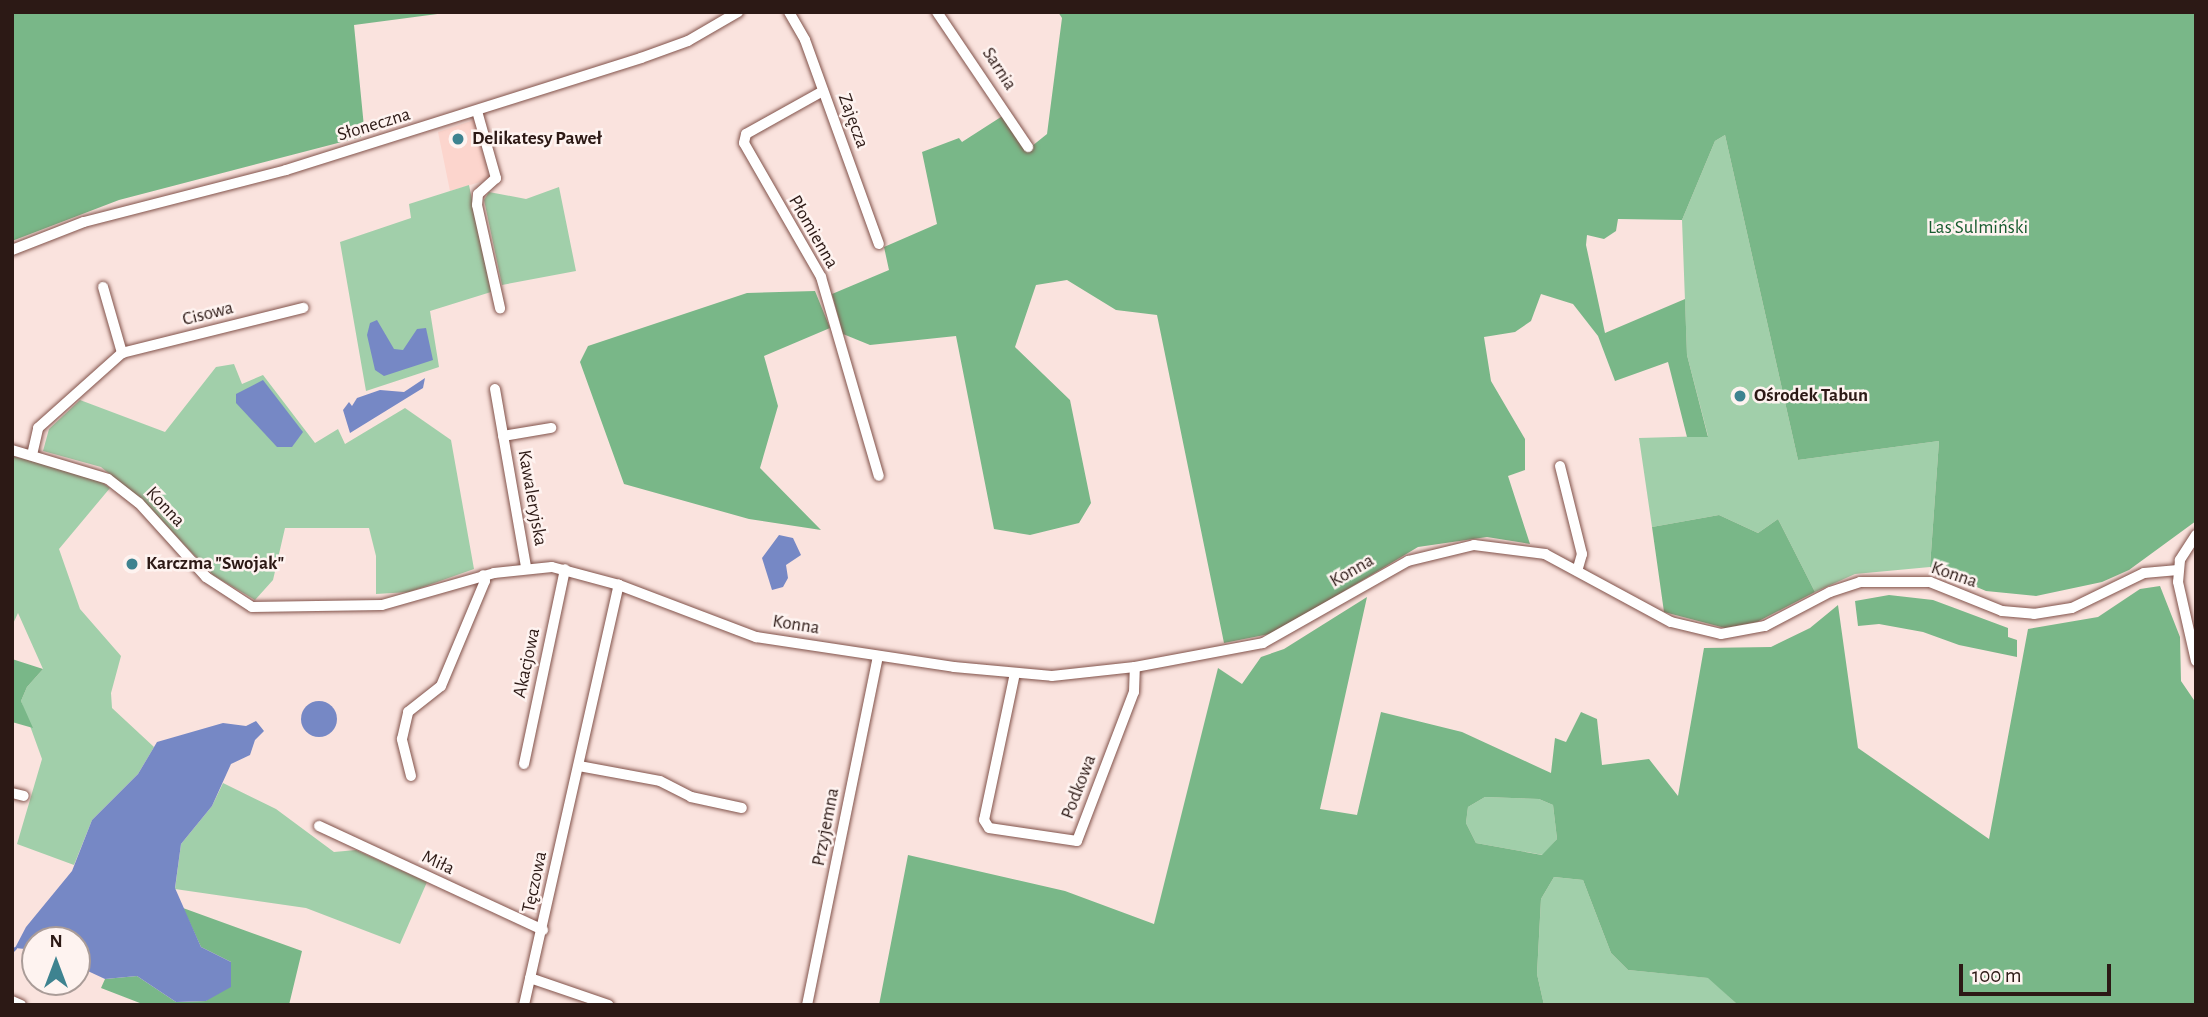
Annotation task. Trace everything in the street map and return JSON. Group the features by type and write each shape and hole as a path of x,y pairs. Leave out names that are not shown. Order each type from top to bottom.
{"street":[{"name":"Słoneczna","path":"12,250 84,222 286,170 477,111 688,41 738,12"},
{"name":"Zajęcza","path":"789,12 823,91 879,244"},
{"name":"Sarnia","path":"937,12 1028,146"},
{"name":"Płomienna","path":"823,91 746,134 744,143 821,277 879,476"},
{"path":"477,111 496,178 478,194 477,205 500,308"},
{"path":"103,287 122,353"},
{"name":"Cisowa","path":"32,455 38,428 122,353 303,308"},
{"name":"Kawaleryjska","path":"495,389 526,567"},
{"name":"Kawaleryjska","path":"503,436 551,428"},
{"name":"Konna","path":"12,450 94,472 114,483 139,503 206,577 252,607 402,603 483,575 526,567 565,569 619,585 756,637 1014,673 1070,676 1263,643 1380,575 1438,551 1501,546 1545,554 1578,568 1671,622 1721,635 1765,626 1830,592 1860,582 1930,582 2002,611 2034,614 2072,608 2144,573 2178,570"},
{"path":"1560,466 1582,554 1578,568"},
{"path":"2196,536 2178,570 2179,593 2196,661"},
{"name":"Akacjowa","path":"524,764 565,569"},
{"path":"411,776 402,739 408,712 441,686 485,581 483,575"},
{"name":"Tęczowa","path":"524,1005 619,585"},
{"name":"Przyjemna","path":"807,1005 878,656"},
{"name":"Podkowa","path":"1014,673 984,820 989,828 1077,841 1134,692 1135,667"},
{"path":"579,766 660,781 691,797 742,808"},
{"name":"Miła","path":"319,826 543,930"},
{"path":"530,978 609,1005"},
{"path":"12,1001 21,1005"}],"shaded area":[{"path":"474,120 490,179 450,191 438,132"}],"green space":[{"path":"12,12 496,12 497,14 445,13 354,25 364,127 361,137 119,200 12,241"},
{"name":"Las Sulmiński","path":"1058,12 2196,12 2196,521 2129,570 2102,582 2036,596 1986,591 1930,567 1939,441 1798,460 1725,135 1715,141 1682,220 1618,219 1616,231 1604,239 1587,235 1586,245 1605,333 1685,299 1687,355 1708,437 1687,437 1668,362 1615,381 1598,336 1573,304 1541,294 1531,321 1515,332 1484,337 1491,381 1525,439 1525,470 1508,476 1530,544 1487,537 1418,547 1274,633 1224,643 1157,315 1116,310 1067,280 1036,285 1015,347 1070,400 1091,503 1079,523 1030,535 994,529 956,336 870,345 843,334 832,294 889,270 884,247 937,224 922,152 959,138 962,142 1004,115 1027,150 1047,134 1062,18"},
{"name":"Ośrodek Tabun","path":"1725,135 1798,460 1939,441 1930,567 1855,574 1815,592 1778,519 1758,533 1719,515 1652,527 1639,438 1708,436 1687,355 1682,220 1715,141"},
{"path":"469,185 491,292 430,311 439,367 366,391 340,242 411,218 409,204"},
{"path":"559,187 576,271 502,285 484,200 489,192 526,199"},
{"path":"815,291 830,328 764,356 778,406 760,468 821,530 749,519 624,484 580,362 588,346 747,293"},
{"path":"234,364 242,384 263,375 315,443 338,429 345,444 405,408 451,440 474,569 409,592 376,594 376,556 369,528 285,528 273,580 255,600 213,575 146,504 101,467 43,451 49,429 80,400 165,432 216,367"},
{"path":"12,456 96,478 110,488 59,549 80,609 121,656 111,693 112,708 154,747 138,774 92,820 74,865 17,844 42,759 21,701 27,687 43,669 18,613 12,626"},
{"path":"1719,515 1758,533 1778,519 1815,592 1757,622 1725,628 1664,612 1652,527"},
{"path":"2160,586 2180,637 2181,681 2196,703 2196,1005 1738,1005 1708,978 1628,970 1611,953 1583,880 1554,877 1541,899 1537,974 1544,1005 879,1005 908,855 1065,891 1154,924 1218,668 1242,684 1261,657 1284,649 1367,597 1320,809 1357,815 1381,712 1462,732 1551,773 1555,738 1566,742 1581,712 1597,719 1602,765 1649,759 1678,796 1704,648 1771,647 1810,628 1838,605 1858,748 1989,839 2028,629 2098,617 2140,589","holes":["1485,797 1539,799 1553,805 1557,839 1542,855 1476,843 1466,823 1468,807"]},
{"path":"1889,595 1933,600 2008,628 2008,637 2017,640 2017,657 1959,645 1923,632 1879,624 1858,626 1855,601"},
{"path":"12,659 43,669 27,687 21,701 33,728 12,722"},
{"path":"223,783 276,809 334,852 356,850 427,882 400,944 306,908 175,889 181,844 212,806"},
{"path":"1485,797 1539,799 1553,805 1557,839 1543,855 1476,843 1466,823 1468,807"},
{"path":"1554,877 1583,880 1611,953 1628,970 1709,978 1738,1005 1544,1005 1537,974 1541,899"},
{"path":"183,908 302,951 289,1005 145,1005 101,988 105,979 137,976 176,1002 206,1001 231,962 201,947"}],"water":[{"path":"377,320 394,349 403,350 417,329 426,328 433,360 384,376 375,370 367,335 370,323"},
{"path":"425,378 423,388 350,433 343,410 349,402 352,406 357,398 380,390 404,392"},
{"path":"263,380 303,432 292,447 277,447 236,403 236,394"},
{"path":"779,535 793,538 801,555 786,565 788,578 783,587 772,590 762,558"},
{"path":"319,701 332,706 337,719 332,732 319,737 306,732 301,719 306,706"},
{"path":"256,721 264,731 255,740 250,755 231,764 212,806 181,844 175,888 201,947 231,962 231,987 206,1001 176,1002 137,976 105,979 91,972 91,926 27,926 72,871 92,820 138,774 157,742 223,723 246,726"},
{"path":"21,937 21,949 15,948"}],"waterway":[{"path":"12,951 15,948"}],"place":[{"name":"Delikatesy Paweł","path":"458,139"},
{"name":"Ośrodek Tabun","path":"1740,396"},
{"name":"Karczma \"Swojak\"","path":"132,564"}]}
